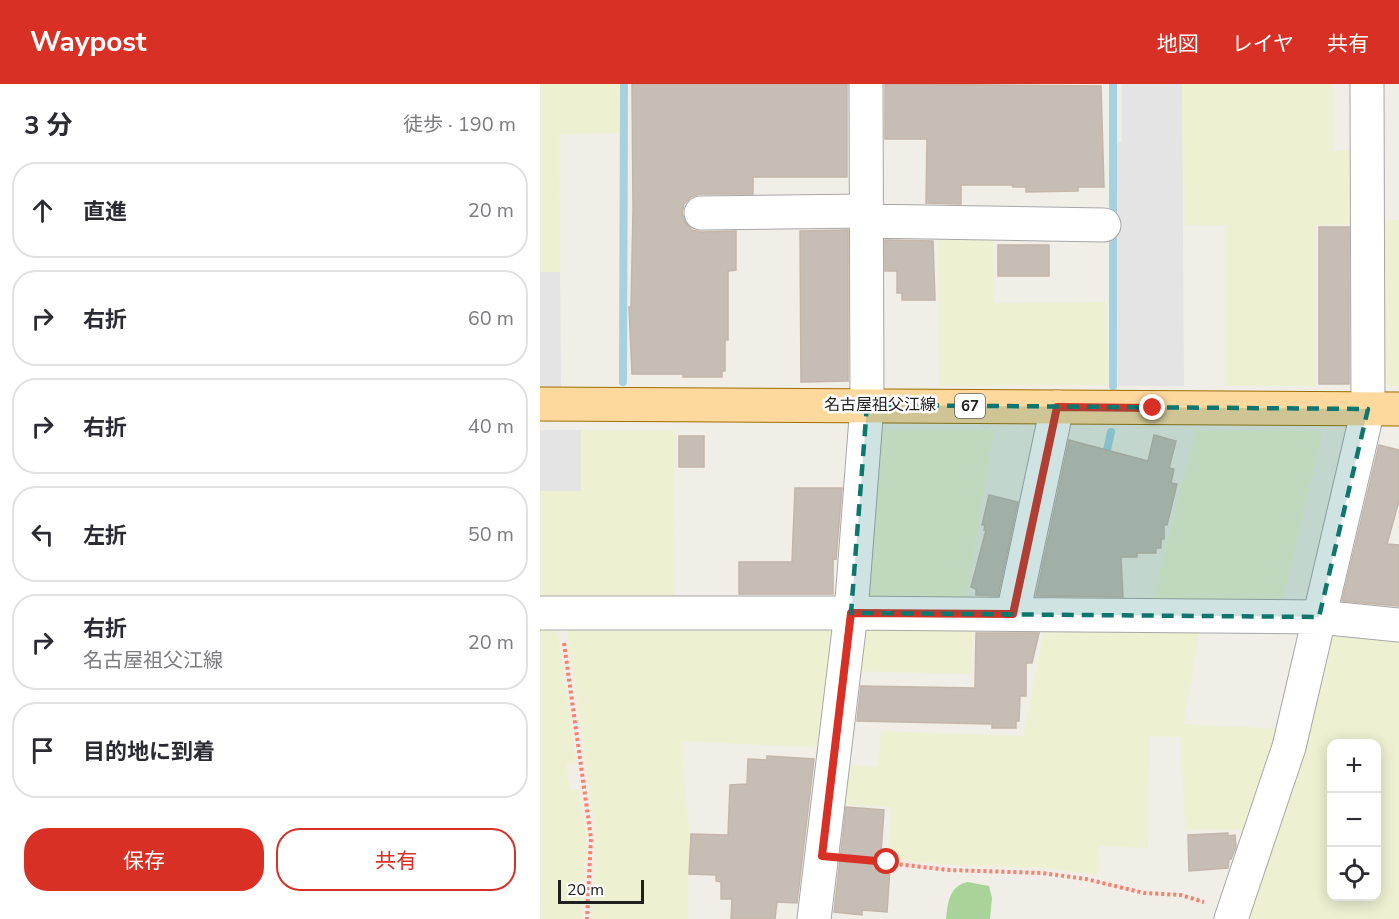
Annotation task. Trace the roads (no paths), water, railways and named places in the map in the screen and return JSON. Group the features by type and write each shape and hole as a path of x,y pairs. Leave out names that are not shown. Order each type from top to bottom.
{"main road":[{"name":"名古屋祖父江線","path":"540,404 1383,409"}],"street":[{"path":"814,919 851,613 867,405 866,84"},
{"path":"1232,915 1289,747 1319,616 1383,409 1367,84"},
{"path":"701,213 866,216 1104,225"},
{"path":"1013,614 1057,407"},
{"path":"550,613 1319,616 1399,625"}],"waterway":[{"path":"623,382 624,84"},
{"path":"1113,84 1113,386"},
{"path":"1105,459 1111,432"}]}
